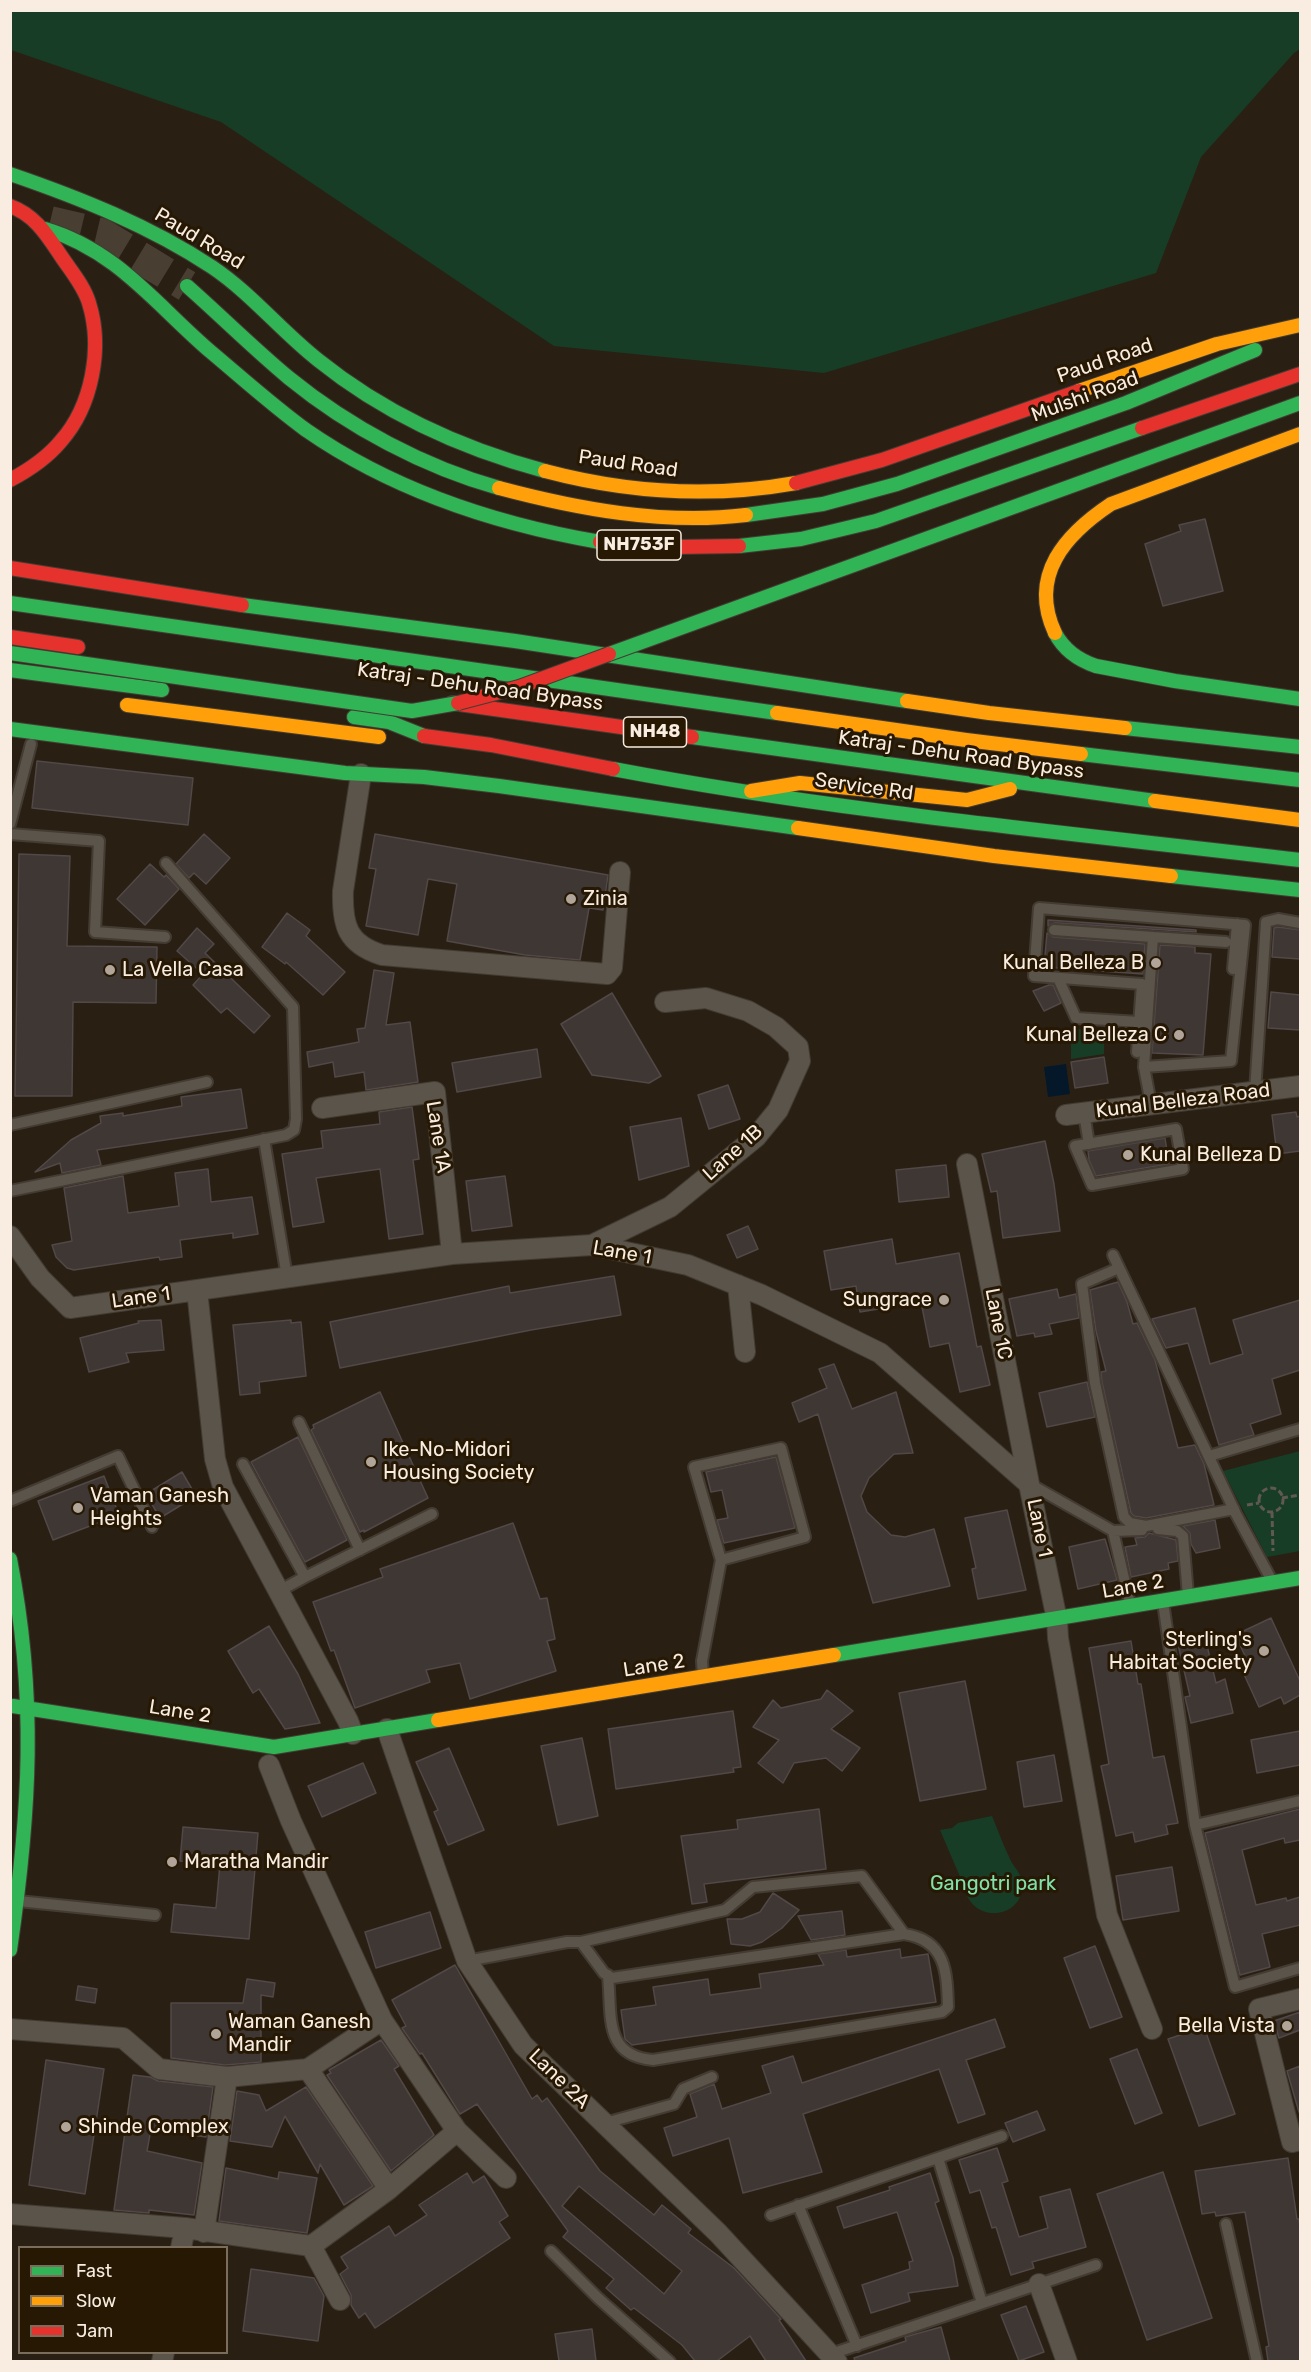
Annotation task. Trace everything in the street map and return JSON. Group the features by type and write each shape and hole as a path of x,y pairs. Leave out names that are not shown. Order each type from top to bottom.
{"main road":[{"name":"Paud Road","path":"10,174 70,194 161,236 239,286 292,339 341,380 403,417 465,446 535,468 603,484 670,491 727,492 791,483 849,471 872,465 1207,347 1300,325"},
{"path":"10,206 18,208 45,229 89,301 96,334 94,364 86,396 67,434 39,462 10,480"},
{"name":"NH753F","path":"45,229 61,232 145,288 191,334 285,416 327,445 373,471 448,505 518,528 590,542 673,547 802,539 885,518 1300,374"},
{"name":"Mulshi Road","path":"187,286 270,362 325,405 387,442 450,470 526,496 598,512 670,518 712,517 799,509 880,489 1084,420 1300,331"},
{"path":"10,653 412,711 472,700 519,687 1300,403"},
{"path":"1300,434 1111,504 1085,522 1062,544 1047,579 1047,611 1051,627 1072,654 1087,663 1154,678 1300,699"},
{"path":"10,568 157,593 322,617 515,641 988,713 1300,747"},
{"name":"Katraj - Dehu Road Bypass","path":"10,603 966,740 1300,780"},
{"path":"10,637 91,649"},
{"path":"10,670 173,692"},
{"name":"Katraj - Dehu Road Bypass","path":"365,690 1300,820"},
{"path":"110,703 385,738 424,736"},
{"path":"312,711 389,722 424,736"},
{"path":"10,729 361,774 424,777 499,786 994,856 1300,890"},
{"name":"Service Rd","path":"424,736 491,745 662,778 891,812 1300,860"},
{"path":"751,791 800,783 967,800 1029,784"},
{"path":"10,1559 22,1628 28,1708 23,1866 10,1950"},
{"name":"Lane 2","path":"10,1688 13,1711 28,1708 274,1747 1057,1620 1300,1578"}],"street":[{"path":"361,774 352,818 342,911 346,928 356,943 369,951 382,955 607,974 612,969 620,872"},
{"name":"Lane 1B","path":"592,1245 670,1208 756,1137 778,1110 800,1061 798,1047 776,1027 748,1011 706,998 665,1002"},
{"name":"Kunal Belleza Road","path":"1075,1114 1300,1086"},
{"name":"Lane 1A","path":"322,1108 435,1092 452,1254"},
{"name":"Lane 1C","path":"967,1164 1029,1484"},
{"name":"Lane 1","path":"10,1236 40,1278 70,1308 452,1254 592,1245 688,1265 738,1285 880,1353 1029,1484 1057,1620 1058,1638 1107,1915 1152,2029"},
{"path":"738,1285 745,1352"},
{"path":"197,1290 215,1458 223,1487 348,1720 353,1734"},
{"name":"Lane 2A","path":"387,1729 467,1961 523,2045 718,2233 834,2358"},
{"path":"269,1765 291,1821 382,2020 457,2131 506,2178"},
{"path":"1300,1999 1260,2009 1292,2142 1300,2140"},
{"path":"10,2029 123,2038 159,2069 227,2077 308,2069 382,2020"},
{"path":"308,2069 389,2189"},
{"path":"204,2232 227,2077"},
{"path":"10,2214 185,2228 311,2246 389,2189 457,2131"},
{"path":"182,2246 185,2228"},
{"path":"311,2246 340,2300"},
{"path":"1039,2284 1066,2361"}],"lane":[{"path":"10,824 31,744"},
{"path":"10,834 99,841 95,932 165,937"},
{"path":"10,1191 290,1133 296,1124 293,1007 166,862"},
{"path":"1137,1052 1142,984 1034,976 1039,908 1245,925 1231,1061 1144,1067"},
{"path":"1255,1092 1266,922 1278,919 1300,923"},
{"path":"1225,1052 1237,924"},
{"path":"1054,930 1226,942"},
{"path":"1150,1104 1144,1067 1153,937"},
{"path":"1058,978 1076,1018 1139,1022"},
{"path":"10,1125 207,1082"},
{"path":"1075,1114 1089,1144"},
{"path":"1176,1129 1183,1169 1092,1185 1076,1146 1089,1144 1176,1129"},
{"path":"264,1139 286,1277"},
{"path":"1113,1255 1234,1509 1272,1583"},
{"path":"1119,1268 1082,1284 1095,1383 1124,1517 1130,1523 1146,1526 1234,1509"},
{"path":"299,1422 360,1550"},
{"path":"1209,1456 1300,1429"},
{"path":"703,1677 702,1661 721,1560 694,1467 781,1448 805,1537 721,1560"},
{"path":"10,1502 118,1456 152,1527"},
{"path":"243,1464 305,1578"},
{"path":"1029,1484 1113,1532 1177,1530 1183,1536 1188,1597"},
{"path":"279,1591 432,1514"},
{"path":"1113,1532 1131,1607"},
{"path":"1163,1601 1195,1825 1235,1987 1300,1968"},
{"path":"1195,1825 1300,1801"},
{"path":"467,1961 567,1942 581,1942 725,1910 753,1887 862,1876 904,1934"},
{"path":"18,1900 155,1915"},
{"path":"581,1942 608,1976 614,2038 626,2054 639,2059 653,2060 942,2012 948,2007 947,1983 940,1954 920,1936 904,1934 612,1978 608,1976"},
{"path":"605,2124 674,2104 683,2089 712,2077"},
{"path":"771,2215 1002,2136"},
{"path":"938,2158 982,2303"},
{"path":"798,2205 857,2346"},
{"path":"1226,2224 1257,2361"},
{"path":"551,2251 598,2298 670,2361"},
{"path":"834,2358 857,2346 1096,2265"}],"path":[{"path":"1268,1489 1278,1491 1282,1498 1281,1506 1272,1512 1265,1511 1259,1503 1259,1496 1268,1489"},
{"path":"1282,1498 1300,1494"},
{"path":"1247,1505 1259,1503"},
{"path":"1272,1512 1274,1559"}],"green space":[{"path":"11,10 1300,10 1300,49 1201,157 1156,273 824,373 554,346 221,122 11,50"},
{"path":"1071,1029 1104,1030 1104,1054 1071,1059"},
{"path":"1300,1451 1300,1551 1267,1557 1223,1471"},
{"name":"Gangotri park","path":"992,1816 1007,1854 1022,1883 1021,1895 1015,1904 997,1913 986,1912 976,1907 969,1899 940,1830 952,1828 958,1823"}],"water":[{"path":"1066,1064 1070,1094 1048,1097 1044,1067"}],"building":[{"path":"1205,519 1223,591 1163,606 1145,544 1181,531 1179,525"},
{"path":"37,761 193,778 188,825 32,808"},
{"path":"204,834 230,858 206,884 194,873 189,878 176,864"},
{"name":"Zinia","path":"375,834 608,875 603,910 589,908 580,960 525,955 447,941 457,884 428,879 418,935 366,926 376,869 369,868"},
{"name":"La Vella Casa","path":"19,854 70,856 67,946 157,947 156,1003 73,1002 72,1096 15,1096"},
{"path":"150,864 164,877 166,875 179,889 145,925 117,899"},
{"path":"287,913 310,930 306,936 345,972 323,995 286,962 285,964 262,947"},
{"path":"1048,920 1196,930 1196,932 1055,923 1048,926"},
{"path":"197,928 214,944 205,953 270,1016 254,1033 227,1008 221,1013 193,985 203,974 177,951"},
{"path":"1274,928 1300,930 1300,959 1272,957"},
{"path":"1047,933 1053,937 1145,944 1143,974 1044,967"},
{"path":"1160,945 1195,947 1195,953 1211,954 1203,1055 1152,1053"},
{"path":"374,970 394,973 386,1025 410,1022 418,1082 366,1090 364,1072 335,1077 333,1062 309,1067 307,1052 359,1042 357,1029 365,1028"},
{"path":"1053,985 1061,1003 1044,1011 1033,991"},
{"path":"1271,992 1300,995 1300,1030 1268,1028"},
{"path":"612,993 661,1076 649,1083 592,1075 561,1024"},
{"path":"537,1049 541,1077 457,1092 452,1063"},
{"path":"1104,1057 1108,1083 1075,1088 1071,1062"},
{"path":"728,1085 740,1119 709,1129 698,1095"},
{"path":"241,1089 247,1128 97,1150 101,1165 62,1173 60,1163 35,1172 71,1140 101,1123 100,1116 123,1113 123,1116 182,1106 181,1097"},
{"path":"412,1107 419,1159 413,1160 423,1234 389,1239 380,1169 316,1178 324,1222 293,1227 282,1154 323,1148 321,1131 380,1124 379,1112"},
{"path":"1296,1112 1297,1117 1300,1116 1300,1151 1277,1154 1272,1115"},
{"path":"681,1118 689,1166 639,1180 630,1127"},
{"name":"Kunal Belleza D","path":"1165,1138 1169,1164 1096,1176 1089,1160 1088,1151"},
{"path":"1045,1141 1054,1184 1060,1231 1003,1238 997,1191 991,1192 982,1154"},
{"path":"946,1165 949,1197 899,1202 896,1170"},
{"path":"208,1169 211,1202 252,1197 258,1234 233,1238 233,1233 180,1240 182,1257 160,1260 159,1257 74,1270 67,1268 56,1257 52,1245 72,1241 64,1188 123,1176 128,1213 179,1206 175,1173"},
{"path":"505,1176 512,1226 472,1231 466,1181"},
{"path":"748,1226 758,1249 737,1258 727,1235"},
{"path":"892,1239 896,1264 959,1253 977,1347 981,1346 990,1385 960,1392 949,1343 930,1347 921,1302 860,1312 856,1286 831,1290 824,1251"},
{"path":"614,1276 621,1315 531,1330 340,1368 330,1322 509,1286 510,1293"},
{"path":"1118,1282 1133,1324 1137,1323 1155,1360 1178,1448 1195,1445 1204,1464 1214,1505 1146,1518 1134,1516 1131,1513 1102,1382 1101,1372 1106,1371 1096,1331 1090,1290"},
{"path":"1057,1289 1059,1298 1076,1294 1079,1318 1049,1324 1052,1334 1035,1337 1034,1333 1017,1336 1009,1299"},
{"path":"1300,1300 1300,1370 1272,1379 1281,1414 1250,1424 1254,1435 1219,1445 1188,1343 1166,1348 1152,1319 1195,1308 1210,1364 1243,1354 1233,1320"},
{"path":"161,1320 164,1350 126,1353 129,1362 89,1372 80,1338 139,1323 138,1321"},
{"path":"291,1320 291,1323 301,1322 306,1376 259,1382 260,1393 240,1395 233,1325"},
{"path":"834,1364 852,1409 896,1392 913,1453 894,1454 869,1478 861,1496 867,1512 891,1535 905,1537 934,1529 950,1586 873,1603 818,1414 799,1422 792,1403 827,1388 819,1369"},
{"path":"1087,1382 1095,1417 1047,1427 1039,1393"},
{"name":"Ike-No-Midori Housing Society","path":"380,1392 428,1498 360,1532 311,1430 314,1428 313,1425"},
{"path":"298,1437 347,1540 305,1562 251,1462"},
{"path":"776,1457 795,1528 724,1543 717,1520 728,1518 722,1490 711,1492 706,1472"},
{"path":"182,1472 196,1496 160,1518 146,1494"},
{"name":"Vaman Ganesh Heights","path":"104,1476 119,1515 53,1540 38,1501"},
{"path":"1007,1510 1026,1590 978,1599 972,1569 976,1568 965,1518"},
{"path":"1215,1520 1220,1548 1196,1553 1191,1544 1190,1533 1183,1526"},
{"path":"513,1523 540,1599 547,1598 555,1639 547,1641 556,1671 470,1699 460,1663 426,1670 430,1682 355,1708 334,1650 331,1651 313,1602 383,1577 380,1569"},
{"path":"1149,1533 1176,1540 1178,1561 1168,1563 1169,1569 1131,1577 1125,1547 1137,1545 1135,1538 1145,1537"},
{"path":"1105,1539 1117,1580 1078,1589 1069,1547"},
{"name":"Sterling's Habitat Society","path":"1271,1618 1300,1681 1300,1695 1284,1704 1281,1697 1259,1707 1242,1670 1250,1666 1235,1635"},
{"path":"269,1626 298,1674 320,1723 285,1729 259,1689 253,1693 228,1651"},
{"path":"1204,1633 1216,1683 1225,1679 1233,1713 1191,1723 1185,1697 1190,1696 1177,1640"},
{"path":"1131,1641 1138,1684 1141,1684 1153,1758 1164,1756 1178,1823 1166,1825 1168,1834 1135,1842 1133,1832 1116,1836 1101,1766 1109,1764 1089,1648"},
{"path":"965,1681 986,1789 920,1801 899,1693"},
{"path":"827,1690 853,1711 831,1729 860,1748 842,1771 826,1758 794,1763 783,1783 758,1763 779,1740 753,1727 773,1700 781,1708 821,1699"},
{"path":"733,1711 741,1767 733,1768 734,1772 616,1789 608,1729"},
{"path":"1300,1731 1300,1765 1257,1773 1251,1740"},
{"path":"582,1738 598,1816 558,1825 541,1746"},
{"path":"449,1748 484,1830 448,1845 434,1812 438,1810 416,1762"},
{"path":"1054,1755 1062,1801 1024,1807 1017,1762"},
{"path":"363,1763 376,1793 322,1817 308,1786"},
{"path":"819,1809 826,1869 704,1884 707,1902 692,1904 681,1836 738,1829 737,1820"},
{"path":"1300,1809 1300,1840 1285,1843 1284,1838 1242,1850 1256,1905 1300,1897 1300,1925 1262,1934 1270,1967 1240,1975 1205,1833"},
{"path":"183,1827 258,1833 249,1939 171,1932 174,1904 216,1908 220,1864 180,1861"},
{"path":"1172,1867 1179,1911 1123,1920 1116,1876"},
{"path":"773,1893 799,1910 782,1928 762,1942 750,1946 731,1944 727,1919 742,1919 760,1912"},
{"path":"842,1911 845,1935 811,1940 798,1916"},
{"path":"430,1912 441,1948 376,1968 365,1932"},
{"path":"1095,1946 1122,2017 1090,2028 1064,1958"},
{"path":"900,1949 901,1958 928,1954 936,2002 632,2045 625,2039 621,2010 656,2005 653,1987 708,1979 710,1995 761,1988 759,1974 824,1965 818,1954 846,1950 847,1957"},
{"path":"455,1965 532,2099 537,2095 542,2102 547,2098 600,2171 654,2215 662,2205 691,2229 688,2233 734,2268 781,2319 779,2320 806,2361 766,2361 750,2336 717,2361 695,2361 682,2345 634,2308 631,2310 606,2288 614,2279 563,2237 568,2231 477,2104 460,2114 422,2053 420,2054 402,2028 406,2026 392,2000","holes":["579,2186 682,2271 664,2294 562,2206"]},
{"name":"Waman Ganesh Mandir","path":"247,1979 275,1983 273,1997 261,1995 261,2062 225,2065 171,2058 171,2003 243,2003"},
{"path":"78,1986 97,1989 95,2003 76,2000"},
{"name":"Bella Vista","path":"1300,2012 1300,2030 1279,2038 1274,2021"},
{"path":"995,2019 1005,2047 966,2060 985,2114 958,2123 939,2069 803,2114 822,2172 743,2193 729,2138 673,2156 664,2128 697,2117 690,2094 714,2084 722,2109 771,2093 762,2066 793,2056 802,2083"},
{"path":"1204,2027 1235,2114 1199,2126 1168,2039"},
{"path":"381,2040 399,2066 394,2069 434,2135 391,2171 327,2075 331,2073 329,2070"},
{"path":"1137,2049 1162,2113 1135,2124 1110,2059"},
{"name":"Shinde Complex","path":"46,2060 104,2069 85,2194 29,2185"},
{"name":"Bella Vista","path":"1300,2066 1300,2112 1299,2112 1287,2071"},
{"path":"133,2075 150,2077 158,2081 213,2087 206,2137 151,2129 147,2151 202,2163 194,2215 149,2210 149,2213 114,2210"},
{"path":"306,2087 373,2186 344,2205 320,2164 318,2173 285,2116 272,2147 230,2141 237,2091 259,2095 266,2111"},
{"path":"1037,2111 1045,2130 1013,2142 1005,2123"},
{"path":"997,2148 1008,2181 1002,2183 1019,2237 1048,2228 1040,2197 1070,2189 1086,2247 1032,2262 1034,2268 1011,2275 996,2227 992,2228 980,2190 970,2193 959,2160"},
{"path":"1288,2158 1300,2228 1300,2361 1268,2361 1266,2347 1269,2346 1245,2212 1216,2216 1215,2212 1202,2214 1195,2171"},
{"path":"226,2168 278,2179 279,2172 317,2178 307,2233 219,2221"},
{"path":"1163,2172 1212,2318 1147,2340 1097,2194"},
{"path":"467,2173 473,2183 484,2176 508,2216 499,2222 510,2238 375,2328 365,2313 359,2318 351,2305 351,2295 340,2274 348,2268 341,2257 389,2226 395,2236 427,2215 419,2205"},
{"path":"930,2173 939,2201 935,2203 953,2258 958,2286 908,2293 910,2301 871,2313 862,2285 910,2269 909,2262 913,2261 897,2212 844,2228 837,2207 890,2190 889,2187"},
{"path":"251,2269 314,2278 324,2296 318,2341 243,2331"},
{"path":"1026,2306 1044,2352 1019,2361 1001,2315"},
{"path":"941,2327 950,2361 855,2361 854,2358 906,2341 905,2337"},
{"path":"592,2329 596,2361 559,2361 555,2334"}],"tunnel":[{"path":"50,222 101,234 187,286"}],"traffic: fast":[{"path":"10,174 114,214 188,252 227,278 318,360 370,397 398,413 426,428 484,452 545,471"},
{"path":"45,229 71,238 115,265 270,402 306,430 340,452 410,487 484,515 561,535 600,542"},
{"path":"187,286 276,367 337,413 388,444 415,457 499,488"},
{"path":"746,515 823,504 897,484 1126,403 1255,350"},
{"path":"818,578 1300,403"},
{"path":"739,546 801,539 876,521 1142,428"},
{"path":"609,654 818,578"},
{"path":"10,603 777,713"},
{"path":"242,605 515,641 907,701"},
{"path":"1055,633 1072,654 1096,666 1175,681 1300,699"},
{"path":"10,653 412,711 458,703"},
{"path":"10,670 162,690"},
{"path":"354,717 389,722 424,736"},
{"path":"1125,728 1300,747"},
{"path":"10,729 345,773 424,777 499,786 798,828"},
{"path":"692,737 1155,801"},
{"path":"1081,754 1300,780"},
{"path":"613,769 870,810 1300,860"},
{"path":"1171,876 1300,890"},
{"path":"10,1559 19,1610 24,1659 28,1754 22,1850 10,1950"},
{"path":"834,1655 1300,1578"},
{"path":"13,1706 274,1747 438,1720"}],"traffic: slow":[{"path":"1079,391 1217,344 1300,325"},
{"path":"1055,633 1048,612 1046,593 1049,575 1066,543 1095,516 1111,504 1300,434"},
{"path":"545,471 607,484 670,491 733,491 796,483"},
{"path":"499,488 621,513 684,518 746,515"},
{"path":"907,701 989,713 1125,728"},
{"path":"127,705 379,737"},
{"path":"777,713 1081,754"},
{"path":"751,791 800,783 967,800 1010,789"},
{"path":"1155,801 1300,820"},
{"path":"798,828 994,856 1171,876"},
{"path":"438,1720 834,1655"}],"traffic: jam":[{"path":"10,206 27,215 40,227 77,279 89,303 95,339 92,376 87,394 72,427 44,458 10,480"},
{"path":"1142,428 1300,374"},
{"path":"796,483 882,460 1079,391"},
{"path":"600,542 673,547 739,546"},
{"path":"10,568 242,605"},
{"path":"10,637 78,647"},
{"path":"458,703 519,687 609,654"},
{"path":"452,703 692,737"},
{"path":"424,736 491,745 613,769"}],"place":[{"name":"Zinia","path":"571,899"},
{"name":"Kunal Belleza B","path":"1156,963"},
{"name":"La Vella Casa","path":"110,970"},
{"name":"Kunal Belleza C","path":"1179,1035"},
{"name":"Kunal Belleza D","path":"1128,1155"},
{"name":"Sungrace","path":"944,1300"},
{"name":"Ike-No-Midori Housing Society","path":"371,1462"},
{"name":"Vaman Ganesh Heights","path":"78,1508"},
{"name":"Sterling's Habitat Society","path":"1264,1651"},
{"name":"Maratha Mandir","path":"172,1862"},
{"name":"Bella Vista","path":"1287,2026"},
{"name":"Waman Ganesh Mandir","path":"216,2034"},
{"name":"Shinde Complex","path":"66,2127"}]}
